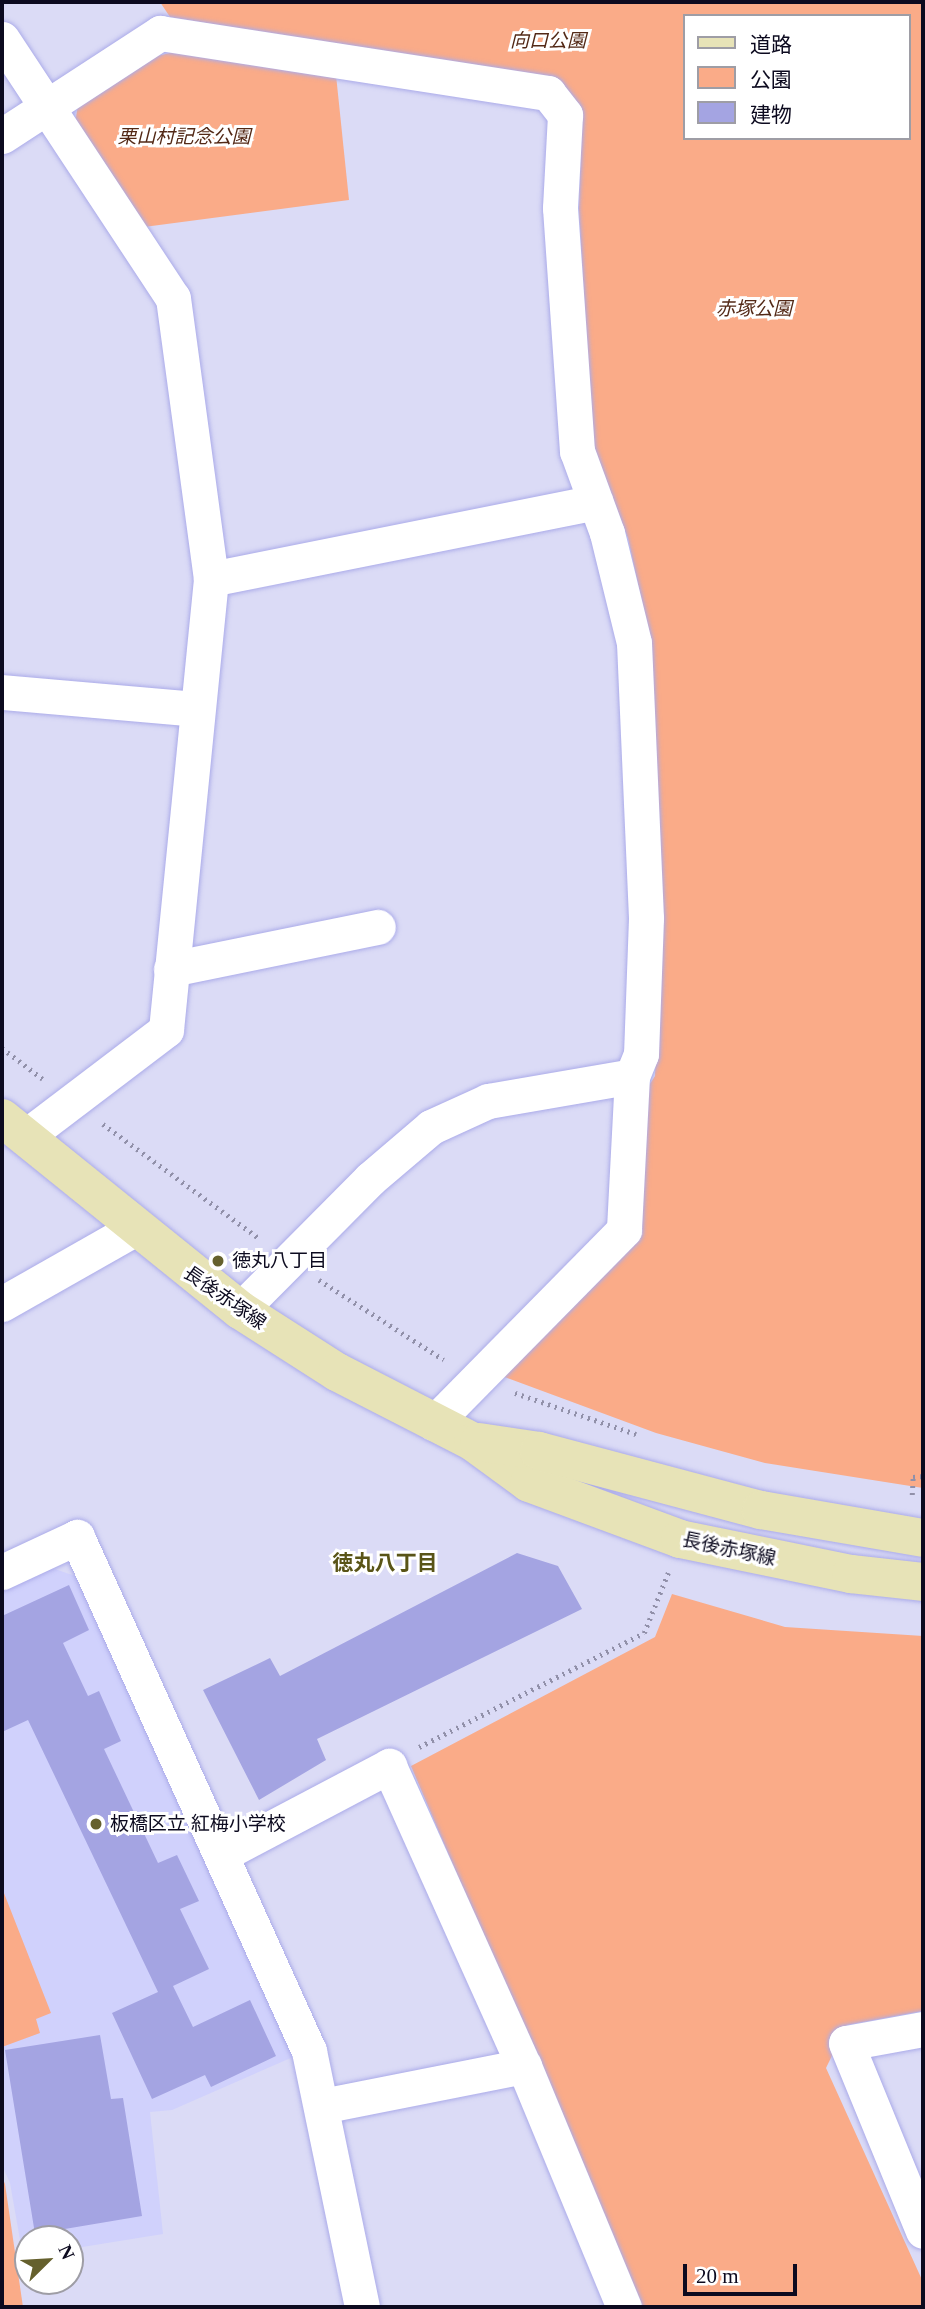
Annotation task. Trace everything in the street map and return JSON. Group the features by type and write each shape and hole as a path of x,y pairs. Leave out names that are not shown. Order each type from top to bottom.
{"main road":[{"name":"長後赤塚線","path":"13,1127 134,1228 240,1310 337,1372 473,1442 529,1483 680,1539 851,1574 923,1582"},
{"name":"長後赤塚線","path":"473,1442 540,1451 761,1510 923,1538"}],"street":[{"path":"2,136 160,33 548,93 565,116 560,208 576,437 607,533 634,643 646,918 640,1054 632,1076 624,1230 434,1423"},
{"path":"2,39 173,298 211,579 195,709 166,1030 72,1101 13,1127"},
{"path":"211,579 595,502"},
{"path":"2,692 195,709"},
{"path":"171,968 378,927"},
{"path":"240,1310 370,1179 431,1127 459,1111 488,1101 632,1076"},
{"path":"2,1304 134,1228"},
{"path":"2,1572 77,1537 224,1853 309,2051 362,2307"},
{"path":"224,1853 389,1766 524,2066 624,2307"},
{"path":"923,2029 846,2043 923,2231"},
{"path":"322,2106 524,2066"}],"path":[{"path":"2,1048 288,1261 476,1380 645,1437"},
{"path":"912,1495 913,1477 923,1476"},
{"path":"900,1495 923,1495"},
{"path":"416,1748 644,1633 680,1539"}],"shaded area":[{"name":"板橋区立 紅梅小学校","path":"52,1568 81,1578 293,2057 172,2110 150,2112 163,2234 84,2247 84,2225 17,2225 10,2183 2,2165 2,1591"}],"green space":[{"name":"赤塚公園","path":"160,2 923,2 923,1488 765,1463 656,1433 499,1375 607,1268 643,1095 655,1076 662,904 651,644 628,538 593,450 579,210 582,114 556,82 170,17"},
{"name":"栗山村記念公園","path":"178,51 336,75 349,200 144,227 75,123 78,105 149,58"},
{"path":"672,1594 785,1627 923,1636 923,2011 847,2025 826,2068 923,2282 923,2307 641,2307 411,1766 655,1637"},
{"path":"2,1888 51,2013 36,2019 40,2033 2,2047"},
{"path":"2,2177 14,2246 14,2295 21,2295 23,2307 2,2307"}],"building":[{"path":"517,1553 558,1566 582,1609 317,1739 326,1760 259,1800 203,1690 270,1658 280,1676"},
{"path":"69,1585 89,1630 63,1643 88,1696 99,1691 121,1741 104,1749 158,1863 177,1855 199,1901 180,1909 209,1969 173,1986 193,2027 250,2000 276,2056 211,2087 205,2075 152,2099 112,2013 158,1992 28,1720 2,1732 2,1616"},
{"path":"100,2035 111,2099 123,2098 142,2216 84,2226 34,2225 5,2050"}],"place":[{"name":"徳丸八丁目","path":"218,1261"},
{"name":"板橋区立 紅梅小学校","path":"96,1824"}],"district":[{"name":"徳丸八丁目","path":"385,1563"}],"park label":[{"name":"向口公園","path":"548,41"}]}
